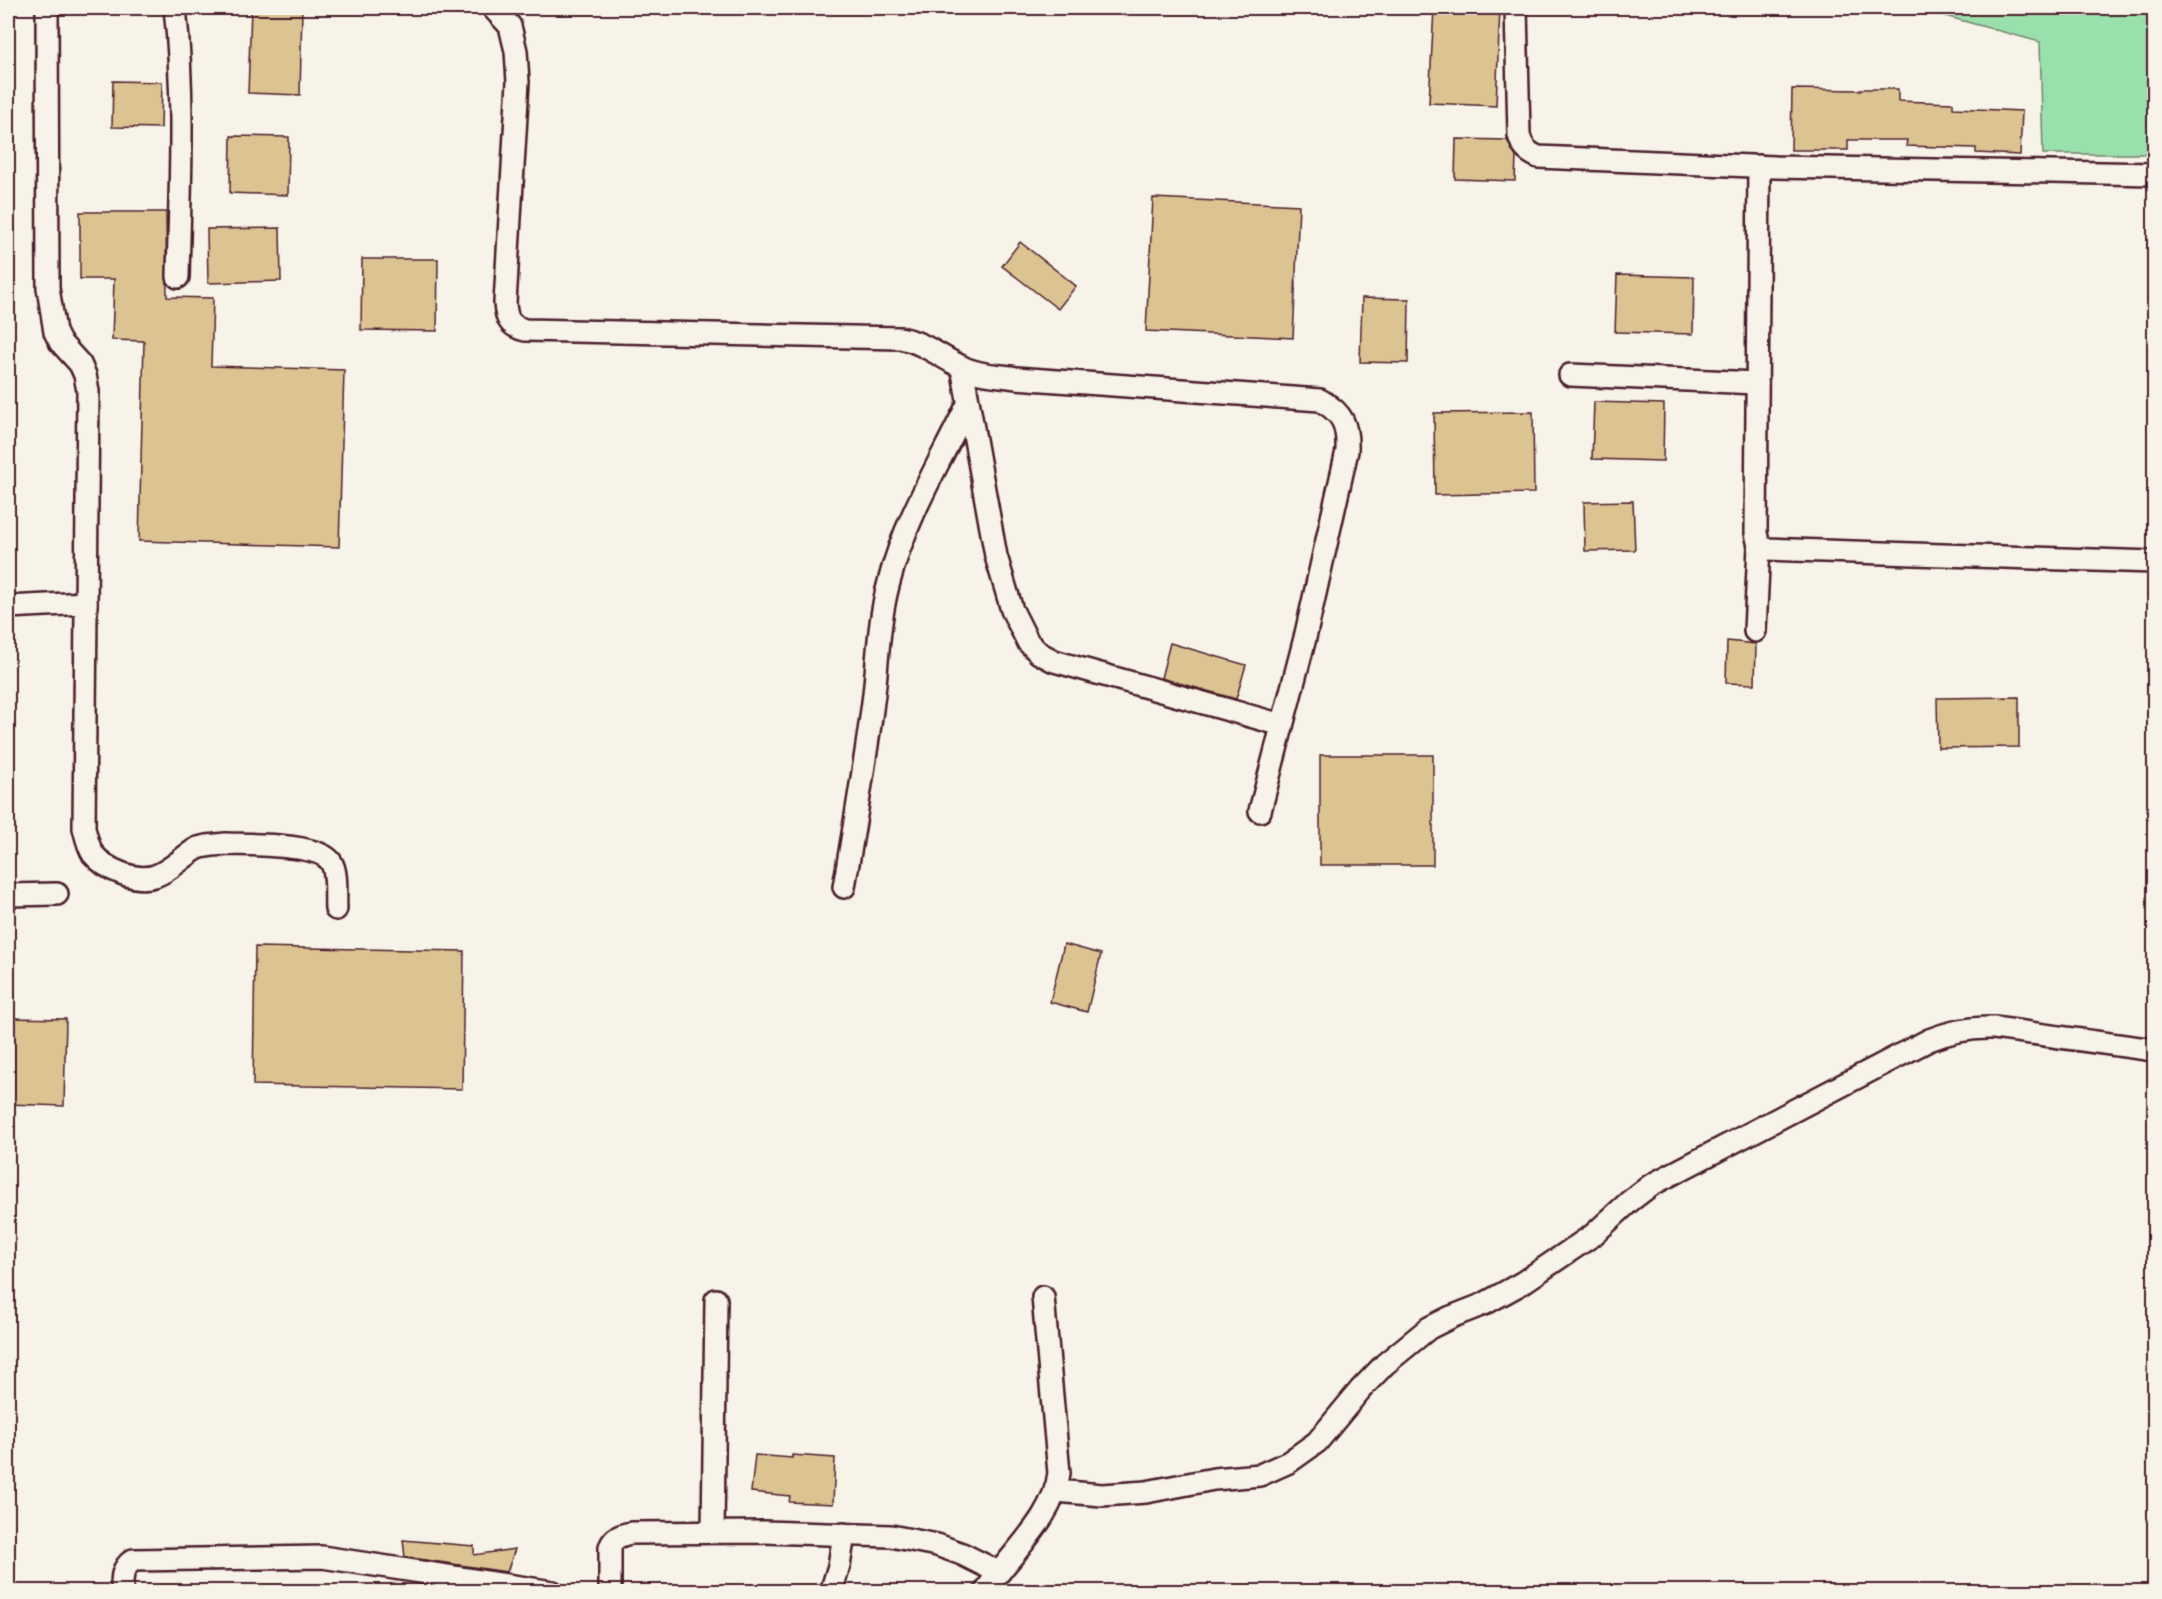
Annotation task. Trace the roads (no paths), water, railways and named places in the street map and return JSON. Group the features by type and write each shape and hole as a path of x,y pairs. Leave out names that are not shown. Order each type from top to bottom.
{"street":[{"path":"46,8 48,288 55,332 60,342 80,364 88,391 84,828 86,839 93,853 108,867 128,876 147,877 156,876 201,847 226,844 307,848 322,854 330,861 334,869 336,909"},
{"path":"175,8 182,120 178,278"},
{"path":"493,8 510,26 517,61 518,82 505,303 508,320 513,326 525,330 900,338 921,344 962,367 1016,378 1320,400 1340,416 1348,434 1347,451 1305,638 1260,811"},
{"path":"1516,8 1519,135 1521,143 1531,154 1538,157 1759,166 2154,174"},
{"path":"1755,631 1759,546 1756,533 1759,166"},
{"path":"962,367 996,556 1012,610 1028,642 1039,653 1054,661 1282,726"},
{"path":"1570,375 1757,383"},
{"path":"843,887 863,780 881,622 888,585 898,551 912,519 968,404"},
{"path":"1759,546 1767,549 2154,562"},
{"path":"8,607 86,603"},
{"path":"8,895 57,894"},
{"path":"1056,1491 1102,1495 1146,1492 1193,1482 1260,1475 1290,1462 1317,1442 1385,1364 1429,1329 1451,1317 1484,1304 1522,1283 1593,1235 1640,1192 1660,1179 1948,1032 1969,1028 1994,1028 2154,1050"},
{"path":"985,1592 1034,1527 1056,1491 1059,1473 1043,1297"},
{"path":"713,1532 716,1300"},
{"path":"610,1592 612,1541 631,1533 713,1532 891,1536 937,1545 962,1554 998,1572"},
{"path":"831,1592 839,1566 844,1534"},
{"path":"122,1592 122,1573 133,1560 321,1557 553,1592"}]}
